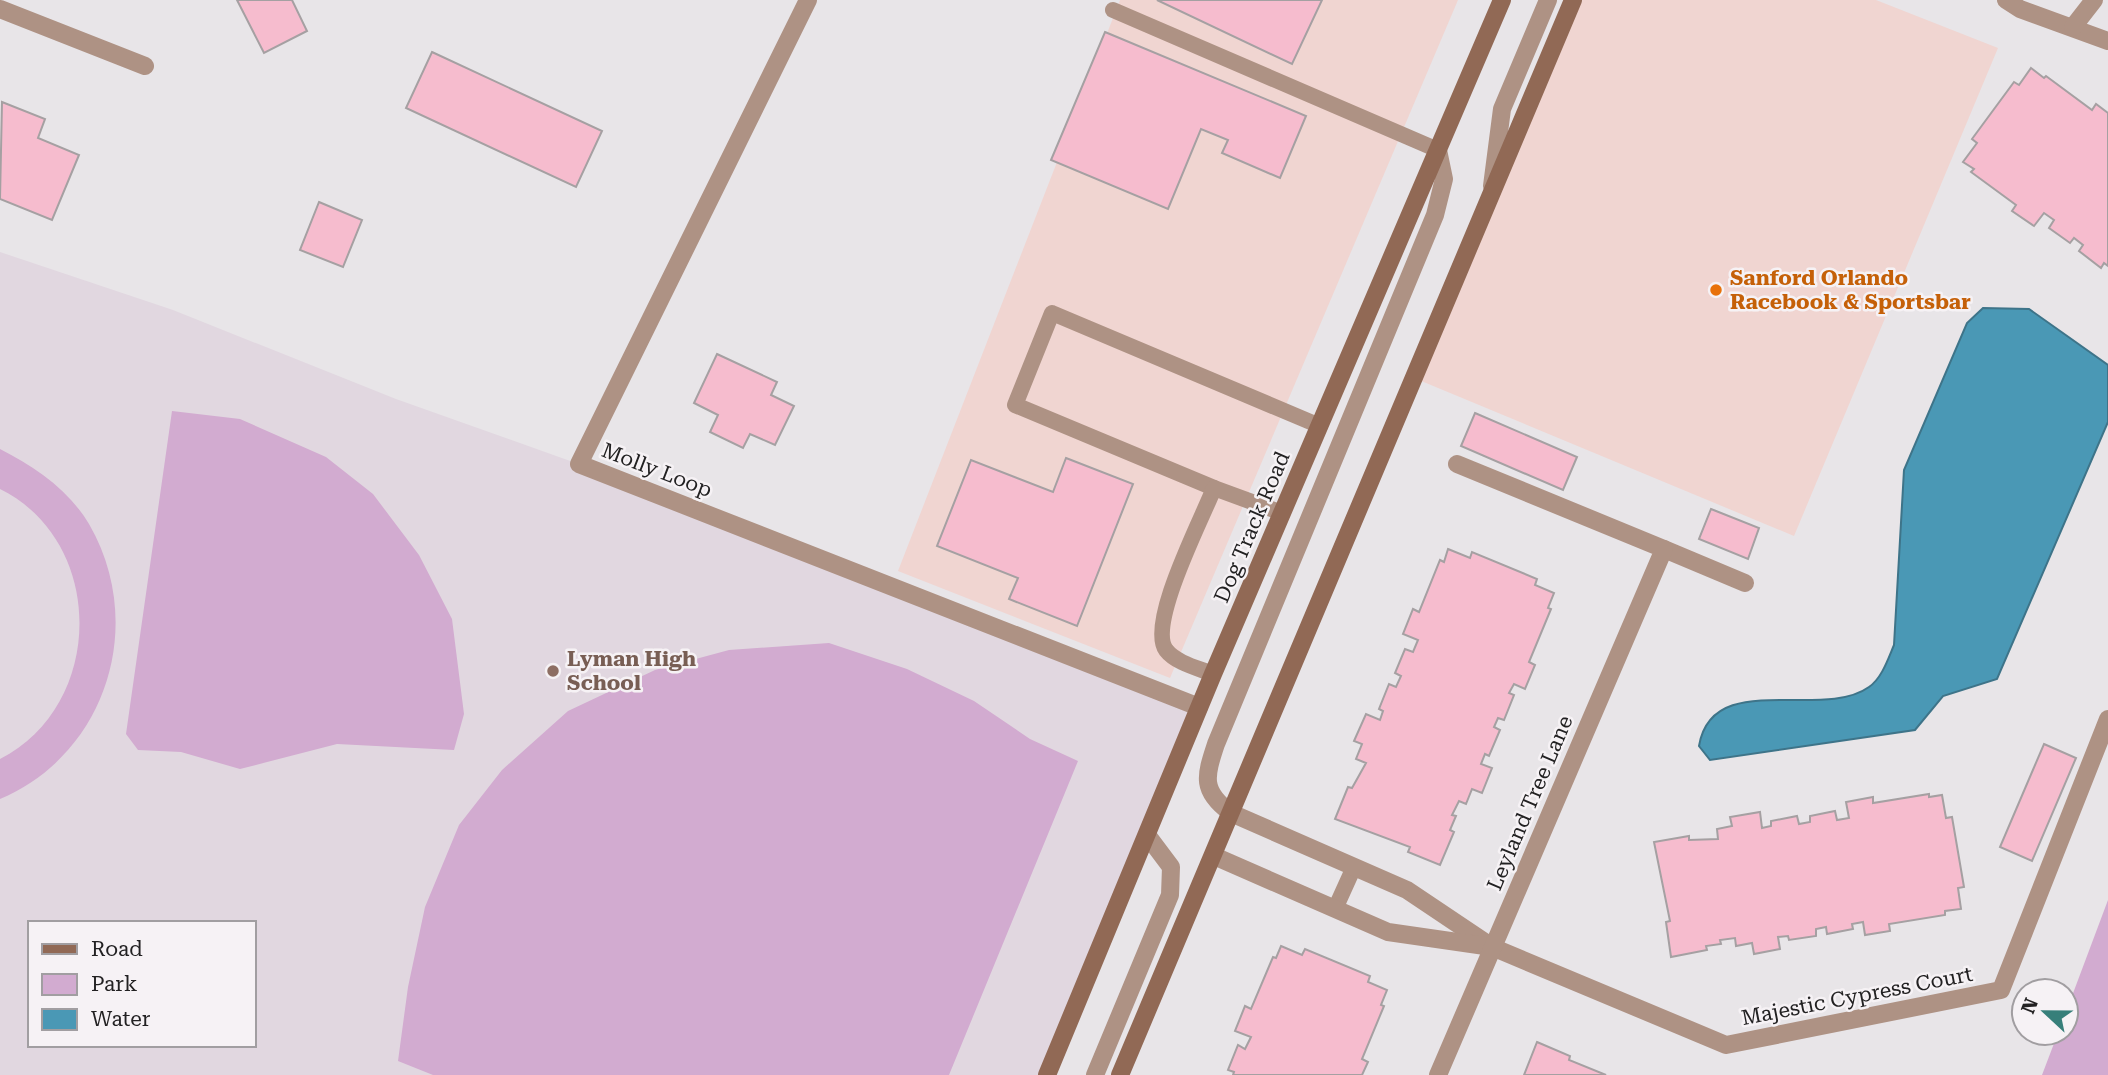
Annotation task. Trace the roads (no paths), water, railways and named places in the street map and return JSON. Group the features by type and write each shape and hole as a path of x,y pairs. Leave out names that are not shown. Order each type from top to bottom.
{"main road":[{"name":"Dog Track Road","path":"1048,1075 1199,707 1502,0"},
{"path":"1120,1075 1573,0"}],"street":[{"name":"Molly Loop","path":"808,0 579,464 1199,707"},
{"path":"1491,193 1502,109 1548,0"},
{"path":"2006,0 2020,9 2108,41"},
{"path":"2073,27 2094,0"},
{"path":"0,9 145,66"},
{"path":"1231,813 1215,801 1208,786 1208,768 1435,215 1444,179 1438,150"},
{"path":"1457,464 1745,583"},
{"name":"Leyland Tree Lane","path":"1438,1075 1664,549"},
{"name":"Majestic Cypress Court","path":"1231,813 1407,890 1492,947 1726,1045 2001,990 2108,719"},
{"path":"1095,1075 1170,895 1171,867 1147,835"},
{"name":"Majestic Cypress Court","path":"1213,856 1388,932 1492,947"}],"lane":[{"path":"1114,10 1438,150"},
{"path":"1282,513 1214,488 1015,405 1052,313 1320,426"},
{"path":"1213,674 1171,655 1160,636 1161,619 1214,488"},
{"path":"1335,909 1354,867"}],"water":[{"path":"1983,308 2029,309 2108,365 2108,422 1997,679 1943,696 1915,730 1710,760 1699,746 1708,722 1724,709 1746,702 1824,700 1849,696 1869,687 1881,673 1894,645 1904,470 1967,323"}],"place":[{"name":"Sanford Orlando Racebook & Sportsbar","path":"1716,290"},
{"name":"Lyman High School","path":"553,671"}]}
